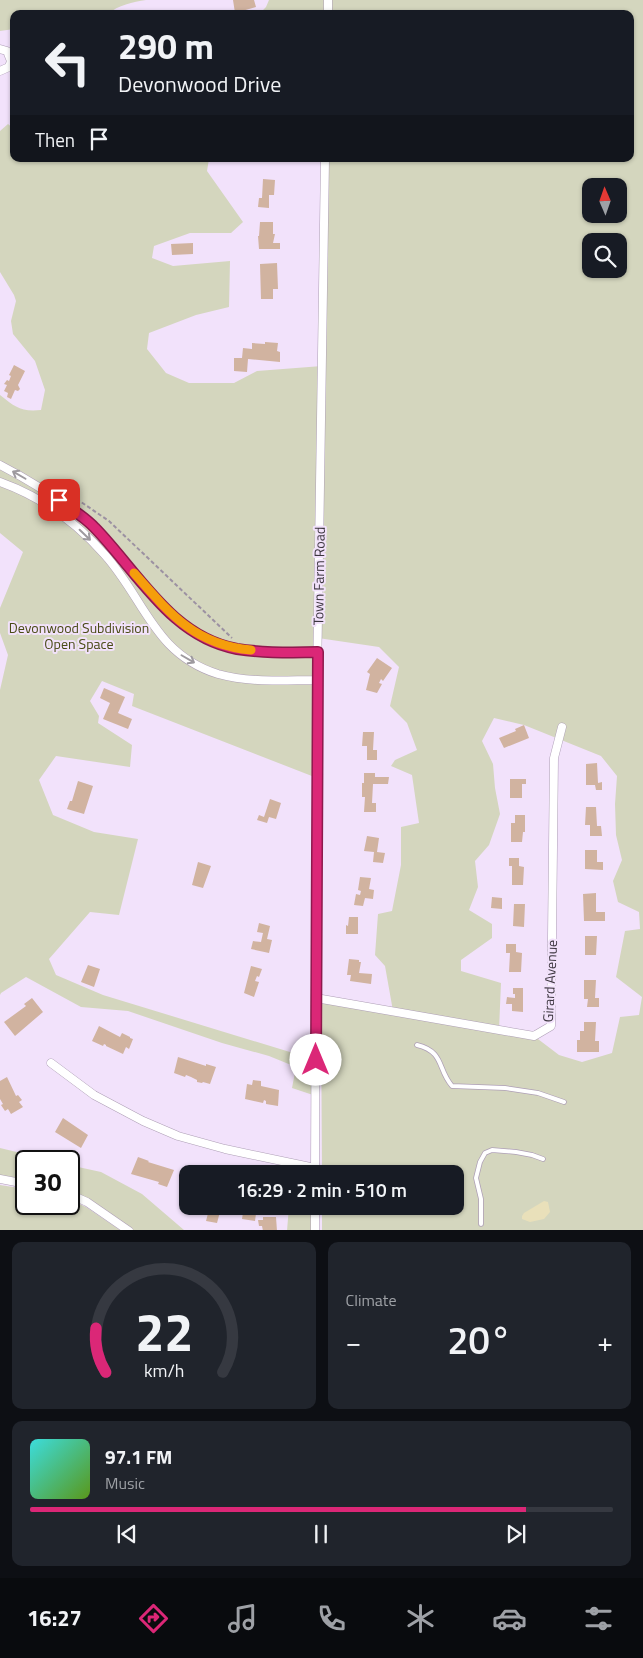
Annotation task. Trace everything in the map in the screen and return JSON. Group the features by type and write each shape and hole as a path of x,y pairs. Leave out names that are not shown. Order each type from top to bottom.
{"street":[{"path":"0,49 7,51 10,58"},
{"path":"0,71 9,67 10,64"},
{"name":"Town Farm Road","path":"315,1165 317,680 326,162"},
{"path":"0,465 46,492 94,526 164,608 180,622 205,638 236,649 278,653 318,652"},
{"path":"0,482 41,501 66,517 86,536 106,556 143,613 164,640 183,658 218,674 239,678 317,680"},
{"name":"Girard Avenue","path":"316,998 534,1036 551,1026 554,758 562,727"},
{"path":"51,1063 94,1095 143,1121 178,1136 290,1165"},
{"path":"0,1180 15,1182"},
{"path":"80,1199 129,1230"},
{"path":"314,1230 315,1215"}],"lane":[{"path":"417,1045 427,1048 439,1059 447,1080 452,1086 505,1088 538,1093 564,1102"},
{"path":"481,1224 481,1199 476,1178 480,1162 485,1153 492,1150 516,1152 543,1159"}],"path":[{"path":"48,484 62,489 109,521 235,641"}],"green space":[{"path":"0,0 146,0 121,6 114,10 10,10 10,30 0,31"},
{"name":"Devonwood Subdivision Open Space","path":"269,0 643,0 643,1230 322,1230 322,1215 464,1215 464,1165 322,1165 321,1010 316,998 393,1011 385,966 375,955 378,914 392,911 401,865 401,827 419,823 412,775 391,766 395,760 417,750 407,723 390,706 399,667 379,647 318,638 317,778 132,706 134,694 102,681 90,701 99,716 98,723 132,745 130,767 56,756 39,780 53,815 94,832 138,839 119,915 90,912 49,959 56,975 103,995 316,1060 316,1096 292,1088 296,1067 269,1056 222,1043 128,1011 81,1007 26,977 0,995 0,690 8,655 0,633 0,608 23,552 0,533 0,395 19,408 41,410 45,390 35,361 13,334 11,321 16,301 0,272 0,131 8,124 10,126 10,162 208,162 207,171 243,222 231,233 190,233 154,246 152,258 173,266 230,261 229,307 196,315 149,333 147,349 166,373 189,383 234,383 257,371 322,366 325,162 634,162 634,10 263,10","holes":["494,718 524,725 601,756 617,776 615,804 616,835 622,860 613,881 618,902 639,912 640,929 625,931 616,977 642,997 639,1015 620,1017 612,1053 582,1062 559,1055 534,1036 499,1030 501,983 461,971 461,960 492,938 492,924 469,910 478,887 475,861 489,845 500,814 493,764 482,741"]},
{"path":"0,1148 15,1152 15,1182 0,1179"},
{"path":"80,1167 101,1172 142,1194 184,1230 129,1230 80,1201"},
{"path":"0,1185 15,1187 15,1215 80,1215 80,1204 120,1230 0,1230"},
{"path":"288,1215 315,1215 315,1230 287,1230"}],"sand":[{"path":"544,1201 548,1202 550,1212 544,1219 530,1222 522,1219 524,1213"}],"building":[{"path":"233,0 254,0 256,7 246,10 235,10"},
{"path":"263,179 275,180 274,195 269,195 269,208 258,207 259,198 262,198"},
{"path":"260,222 273,222 273,234 275,234 273,243 280,243 280,249 259,249"},
{"path":"193,243 193,254 172,255 171,244"},
{"path":"277,263 278,289 273,289 273,299 261,299 260,264"},
{"path":"265,342 278,343 277,351 280,352 280,362 248,359 247,372 234,371 234,358 242,358 243,348 252,349 252,343 265,344"},
{"path":"14,365 25,371 18,385 20,389 18,391 15,390 11,399 7,397 8,393 4,391 7,385 4,384 7,380 9,381 11,376 9,375"},
{"path":"377,658 392,668 383,681 381,679 379,683 382,684 377,693 366,690 370,674 367,672"},
{"path":"104,688 125,697 118,713 132,719 128,729 103,719 110,703 100,698"},
{"path":"524,725 529,738 504,748 499,738 516,731 515,729"},
{"path":"363,732 374,732 373,750 377,750 377,760 367,760 367,746 362,746"},
{"path":"597,763 598,783 602,782 602,790 596,790 595,785 586,785 586,764"},
{"path":"364,773 375,773 375,777 389,777 388,784 373,784 372,803 376,803 376,812 364,812 365,797 362,797 362,783 364,783"},
{"path":"510,779 526,779 526,784 522,784 522,798 510,798"},
{"path":"78,781 93,786 84,814 67,809 70,801 72,801"},
{"path":"270,799 281,803 276,819 269,817 267,823 257,820 259,815 264,817"},
{"path":"586,807 596,807 597,826 601,826 602,836 590,836 590,825 585,825"},
{"path":"515,815 525,815 525,832 523,832 522,842 511,842 511,823 515,823"},
{"path":"367,836 379,838 377,852 385,853 383,863 373,862 374,852 364,851"},
{"path":"585,850 597,850 597,862 603,862 603,870 585,869"},
{"path":"509,858 519,858 519,866 524,867 523,885 512,885 512,866 509,866"},
{"path":"198,862 211,866 203,888 192,885"},
{"path":"360,877 371,878 369,889 374,890 373,899 365,898 363,906 354,905 356,894 360,895 361,891 358,890"},
{"path":"596,893 596,912 605,912 605,921 584,921 583,894"},
{"path":"492,897 502,898 502,909 491,908"},
{"path":"514,904 525,904 524,927 513,926"},
{"path":"349,917 358,917 358,934 346,934 346,925 348,926"},
{"path":"259,923 270,926 267,939 272,940 269,953 251,949 253,941 261,942 263,933 257,932"},
{"path":"585,936 597,936 596,955 585,955"},
{"path":"506,944 516,944 516,952 522,953 521,972 509,972 510,953 506,953"},
{"path":"349,959 361,962 359,973 372,974 371,984 350,981 351,975 347,975"},
{"path":"88,965 100,969 94,987 81,982"},
{"path":"251,966 262,969 255,981 259,982 254,997 244,993"},
{"path":"584,980 596,980 595,998 599,998 599,1007 587,1007 588,999 584,999"},
{"path":"513,988 523,988 523,1012 512,1011 512,1004 506,1004 507,997 515,998"},
{"path":"32,998 43,1012 15,1036 4,1022 26,1006 24,1004"},
{"path":"584,1022 596,1022 595,1041 599,1041 599,1052 577,1052 577,1040 580,1040 580,1031 584,1031"},
{"path":"99,1026 120,1037 122,1033 133,1039 129,1049 126,1047 123,1054 104,1044 103,1046 92,1041"},
{"path":"178,1057 206,1066 206,1064 216,1067 210,1084 197,1082 197,1080 186,1075 185,1077 174,1073"},
{"path":"7,1077 16,1096 18,1095 22,1100 19,1102 23,1107 11,1114 8,1109 5,1111 0,1099 0,1081"},
{"path":"253,1080 261,1081 261,1086 279,1090 278,1106 266,1104 264,1100 263,1103 245,1099 247,1084 252,1085"},
{"path":"63,1118 88,1135 81,1148 55,1132"},
{"path":"138,1157 174,1170 167,1187 158,1184 159,1182 131,1174"},
{"path":"208,1215 219,1215 217,1223 206,1221"},
{"path":"243,1215 256,1215 255,1221 242,1219"},
{"path":"263,1217 276,1217 277,1230 263,1230 262,1226 259,1226 258,1220 263,1220"}],"slow traffic":[{"path":"134,573 164,608 180,622 205,638 236,649 251,650"}],"route":[{"path":"59,500 94,526 164,608 180,622 205,638 236,649 278,653 318,652 316,1060"}]}
